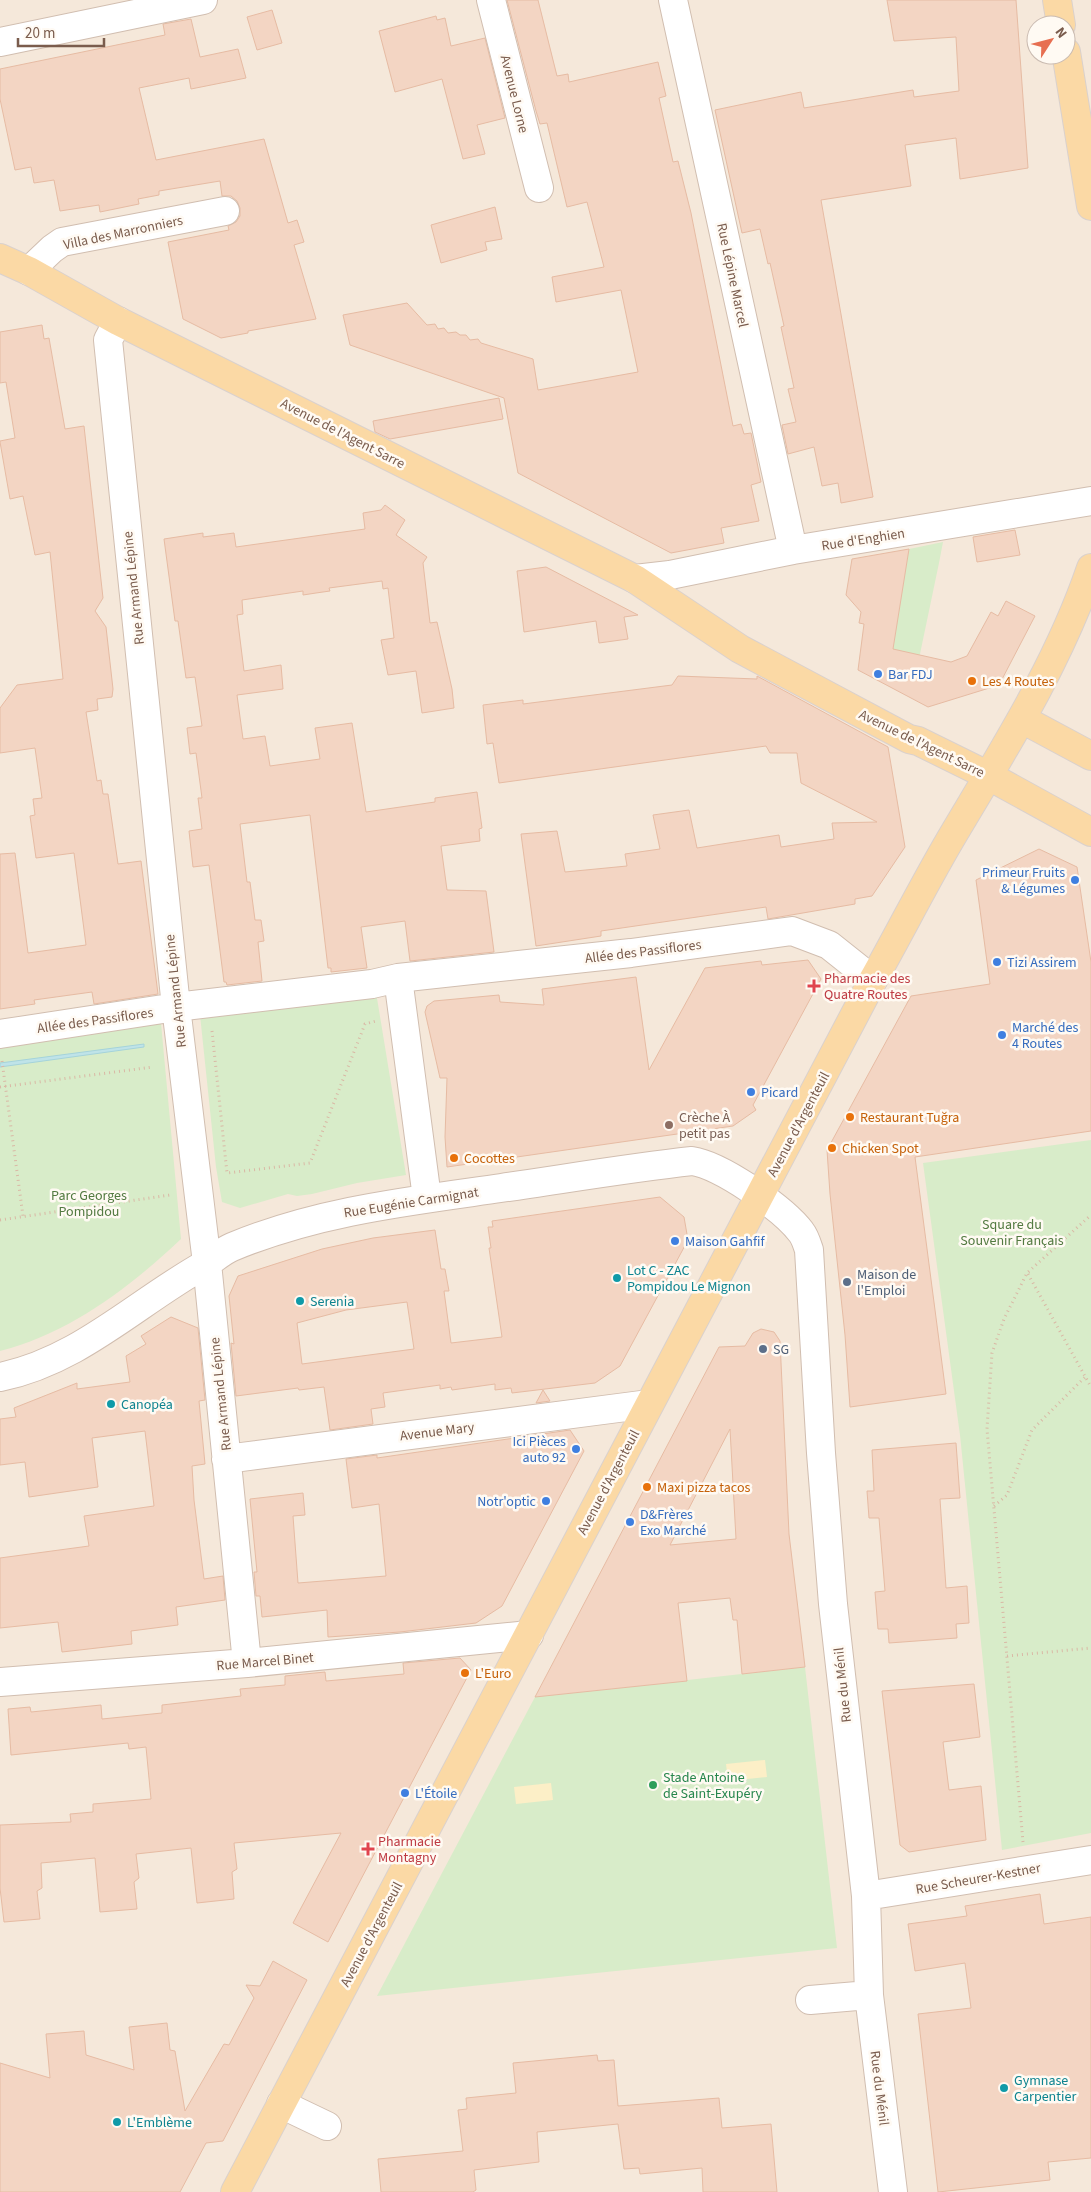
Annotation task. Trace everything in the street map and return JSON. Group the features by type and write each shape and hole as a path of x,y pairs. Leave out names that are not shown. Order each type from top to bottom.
{"main road":[{"path":"1057,0 1060,15"},
{"path":"1070,65 1084,110 1091,206"},
{"name":"Avenue de l'Agent Sarre","path":"0,258 29,271 118,321 635,579 740,649 909,738 918,740 989,776 1091,832"},
{"name":"Avenue d'Argenteuil","path":"235,2192 874,980 949,842 1022,719 1077,609 1091,568"},
{"path":"1022,719 1091,756"}],"street":[{"path":"0,42 203,0"},
{"name":"Avenue Lorne","path":"491,0 539,188"},
{"name":"Rue Lépine Marcel","path":"673,0 793,550"},
{"name":"Villa des Marronniers","path":"29,271 62,242 226,210"},
{"name":"Rue Armand Lépine","path":"118,321 108,340 176,1008 207,1263 247,1663"},
{"name":"Rue d'Enghien","path":"635,579 670,575 793,550 1091,501"},
{"name":"Allée des Passiflores","path":"0,1034 209,1003 372,984 398,978 630,954 792,931 829,946 874,980"},
{"path":"398,978 427,1198"},
{"name":"Rue Eugénie Carmignat","path":"0,1377 81,1346 230,1247 309,1222 384,1204 692,1161 714,1168 761,1196"},
{"name":"Rue du Ménil","path":"761,1196 802,1233 809,1250 821,1453 833,1604 866,1896 868,1995 893,2192"},
{"name":"Avenue Mary","path":"226,1459 649,1404"},
{"name":"Rue Marcel Binet","path":"0,1682 247,1663 528,1635"},
{"name":"Rue Scheurer-Kestner","path":"866,1896 1025,1869 1091,1860"},
{"path":"810,2000 868,1995"},
{"path":"281,2104 326,2126"}],"path":[{"path":"209,1003 227,1172 310,1163 365,1024 403,1015"},
{"path":"3,1066 23,1216"},
{"path":"0,1087 152,1067"},
{"path":"0,1220 198,1192"},
{"path":"1025,1869 986,1429 992,1353 1004,1319 1027,1273 1091,1215"},
{"path":"1027,1273 1091,1387"},
{"path":"993,1506 1007,1495 1032,1430 1086,1377"},
{"path":"1007,1656 1091,1648"}],"shaded area":[{"path":"0,0 1091,0 1091,2192 0,2192"}],"green space":[{"path":"943,542 911,697 887,685 909,549"},
{"path":"376,992 406,1175 357,1183 312,1194 297,1196 288,1194 240,1208 222,1202 216,1167 200,1015"},
{"name":"Parc Georges Pompidou","path":"161,1023 181,1239 141,1275 97,1307 51,1333 0,1351 0,1046"},
{"name":"Square du Souvenir Français","path":"1091,1140 1091,1833 1002,1850 960,1435 923,1163"},
{"name":"Stade Antoine de Saint-Exupéry","path":"805,1667 837,1948 377,1996 535,1697"}],"sand":[{"path":"765,1760 767,1777 728,1781 726,1764"},
{"path":"551,1783 553,1800 516,1804 514,1787"}],"water":[{"path":"144,1044 144,1047 0,1067 0,1063"}],"building":[{"path":"507,0 538,0 557,76 568,74 569,82 658,62 666,96 659,98 673,162 678,161 691,213 733,426 741,424 744,434 751,433 761,482 751,485 759,521 721,528 724,543 671,553 518,473 504,398 350,345 343,315 407,303 427,325 435,324 438,329 444,328 448,333 456,332 460,335 466,335 470,340 478,339 481,343 533,359 538,390 638,372 621,290 556,302 552,277 604,267 587,202 567,207 547,123 540,124"},
{"path":"887,0 1016,0 1028,168 960,179 956,138 905,145 911,186 821,200 873,497 841,503 838,483 822,486 814,447 788,454 782,425 796,422 788,389 794,388 781,327 784,326 770,263 768,264 760,229 742,233 715,110 801,92 804,108 913,90 914,97 959,91 956,37 894,41"},
{"path":"272,10 282,43 257,50 247,17"},
{"path":"436,16 437,20 445,18 451,46 485,38 505,118 477,125 485,154 463,159 442,79 395,92 379,31"},
{"path":"191,19 200,57 238,49 246,78 191,89 189,78 139,88 156,160 264,139 288,223 297,220 304,242 294,245 316,319 248,331 248,333 221,338 183,319 168,242 229,230 228,226 236,222 240,216 240,208 237,201 231,196 222,196 220,181 159,191 159,195 138,199 139,204 100,212 99,205 60,211 54,180 34,183 31,167 15,170 0,99 0,69 165,35 163,24"},
{"path":"495,207 502,239 485,242 487,250 441,263 431,225"},
{"path":"42,325 44,339 49,338 65,429 84,426 103,598 95,611 106,627 113,689 112,697 97,699 98,710 86,712 97,781 101,780 103,794 108,794 118,864 141,861 158,994 94,1004 92,992 34,1000 35,1004 0,1009 0,854 15,853 28,953 86,945 74,853 36,858 30,816 35,815 33,799 42,798 35,748 0,753 0,708 17,685 63,679 50,552 35,555 23,496 10,499 0,442 15,438 6,382 0,383 0,332"},
{"path":"499,398 503,419 390,439 375,432 373,421"},
{"path":"385,505 405,520 396,535 427,557 423,563 430,623 437,622 452,689 454,708 422,713 416,671 388,675 381,640 394,638 388,588 383,589 382,581 329,588 330,591 303,595 303,591 242,600 243,614 237,615 244,671 281,665 283,689 237,695 243,739 265,736 270,766 320,759 315,728 352,723 366,812 435,802 435,798 477,792 482,828 479,829 480,841 441,846 447,890 486,891 494,952 410,961 405,921 361,927 367,968 331,972 331,968 328,968 310,815 240,824 247,882 250,882 255,920 261,920 264,941 258,942 262,981 227,985 224,982 209,865 193,867 189,831 202,829 198,798 202,798 196,753 190,754 187,728 202,726 195,677 186,678 178,621 175,621 164,539 203,533 203,537 234,533 236,547 365,529 363,513 381,510"},
{"path":"1015,530 1020,555 977,562 973,537"},
{"path":"909,549 893,649 951,662 967,656 991,612 998,616 1006,601 1035,616 999,685 928,707 858,670 864,624 859,623 861,612 846,595 852,559"},
{"path":"546,567 638,615 624,617 628,639 599,643 596,621 524,632 517,571"},
{"path":"678,676 757,679 757,676 888,747 905,847 872,896 855,899 855,904 768,919 766,907 601,931 601,936 536,946 521,834 557,831 565,872 627,866 625,854 660,849 653,815 689,810 697,848 779,835 781,847 834,839 832,823 877,822 801,783 797,753 770,753 766,746 499,783 493,743 487,744 483,705 523,700 523,704 672,685"},
{"path":"1039,849 1077,867 1091,962 1091,1131 915,1157 946,1394 850,1407 827,1150 911,996 990,984 976,880"},
{"path":"808,960 821,979 753,1105 756,1110 733,1126 447,1167 445,1137 447,1078 440,1078 425,1012 427,1006 434,1001 499,995 500,1002 544,1005 542,989 636,977 649,1070 705,968 761,961 762,965"},
{"path":"660,1197 684,1217 688,1240 620,1366 595,1383 512,1393 511,1388 495,1390 495,1384 452,1390 451,1387 440,1389 440,1385 383,1393 385,1407 371,1409 373,1424 330,1430 324,1387 299,1390 298,1388 236,1396 231,1343 234,1344 229,1296 238,1276 322,1249 373,1238 435,1230 441,1269 445,1269 449,1291 444,1291 451,1343 502,1337 489,1248 491,1248 488,1227 493,1227 492,1221","holes":["407,1302 414,1349 302,1364 297,1323 346,1310"]},
{"path":"171,1317 198,1328 205,1400 199,1401 205,1464 192,1466 194,1500 204,1579 223,1576 225,1600 176,1607 178,1625 131,1631 132,1644 62,1652 58,1622 0,1628 0,1558 89,1546 84,1516 154,1506 145,1431 92,1438 98,1487 29,1497 25,1462 0,1465 0,1419 16,1417 14,1408 77,1383 77,1389 130,1382 126,1356 146,1344 141,1336"},
{"path":"761,1329 774,1332 780,1341 789,1534 805,1667 742,1674 737,1620 733,1620 730,1598 678,1603 687,1681 535,1697 719,1347 745,1346 753,1333","holes":["730,1429 736,1539 670,1545"]},
{"path":"543,1390 550,1401 536,1403"},
{"path":"570,1430 584,1451 502,1606 476,1623 400,1632 328,1637 327,1610 262,1617 260,1596 256,1596 254,1572 257,1572 250,1499 303,1493 305,1515 293,1516 298,1583 386,1576 379,1504 352,1508 346,1459 377,1455 377,1458"},
{"path":"956,1443 960,1498 940,1499 946,1588 967,1586 969,1623 956,1624 957,1638 889,1643 888,1629 878,1629 875,1592 885,1591 879,1518 869,1518 867,1491 874,1491 872,1450"},
{"path":"460,1658 471,1670 328,1942 293,1923 341,1833 234,1843 237,1869 232,1872 234,1899 197,1903 191,1848 136,1854 139,1878 134,1882 137,1909 100,1912 95,1858 41,1863 42,1888 37,1891 40,1919 4,1922 0,1888 0,1825 71,1822 70,1814 93,1812 93,1804 151,1799 146,1747 129,1749 128,1743 11,1755 8,1709 30,1707 31,1712 101,1705 102,1719 162,1713 162,1705 241,1696 240,1689 285,1685 285,1676 325,1672 326,1681 404,1674 403,1663"},
{"path":"974,1684 980,1737 943,1742 949,1790 981,1786 986,1840 909,1852 900,1845 882,1691"},
{"path":"1040,1894 1044,1924 1091,1917 1091,2158 1048,2162 1050,2180 938,2192 918,2014 971,2008 965,1963 915,1971 908,1924 967,1916 965,1906"},
{"path":"273,1961 307,1980 223,2141 206,2143 180,2192 0,2192 0,2063 50,2078 46,2034 84,2031 86,2055 134,2070 129,2027 167,2023 170,2050 175,2051 185,2111 224,2044 229,2045 254,1998 246,1985 260,1986"},
{"path":"597,2055 598,2061 614,2060 618,2106 719,2098 722,2128 771,2124 777,2192 703,2192 702,2168 640,2174 639,2168 624,2169 618,2124 537,2132 539,2162 474,2170 476,2190 473,2192 381,2192 378,2159 463,2151 458,2110 467,2109 466,2098 516,2093 513,2063"}],"place":[{"name":"Bar FDJ","path":"878,674"},
{"name":"Les 4 Routes","path":"972,681"},
{"name":"Primeur Fruits & Légumes","path":"1075,880"},
{"name":"Tizi Assirem","path":"997,962"},
{"name":"Pharmacie des Quatre Routes","path":"814,986"},
{"name":"Marché des 4 Routes","path":"1002,1035"},
{"name":"Picard","path":"751,1092"},
{"name":"Restaurant Tuğra","path":"850,1117"},
{"name":"Crèche À petit pas","path":"669,1125"},
{"name":"Chicken Spot","path":"832,1148"},
{"name":"Cocottes","path":"454,1158"},
{"name":"Maison Gahfif","path":"675,1241"},
{"name":"Lot C - ZAC Pompidou Le Mignon","path":"617,1278"},
{"name":"Maison de l'Emploi","path":"847,1282"},
{"name":"Serenia","path":"300,1301"},
{"name":"SG","path":"763,1349"},
{"name":"Canopéa","path":"111,1404"},
{"name":"Ici Pièces auto 92","path":"576,1449"},
{"name":"Maxi pizza tacos","path":"647,1487"},
{"name":"Notr'optic","path":"546,1501"},
{"name":"D&Frères Exo Marché","path":"630,1522"},
{"name":"L'Euro","path":"465,1673"},
{"name":"Stade Antoine de Saint-Exupéry","path":"653,1785"},
{"name":"L'Étoile","path":"405,1793"},
{"name":"Pharmacie Montagny","path":"368,1849"},
{"name":"Gymnase Carpentier","path":"1004,2088"},
{"name":"L'Emblème","path":"117,2122"}]}
